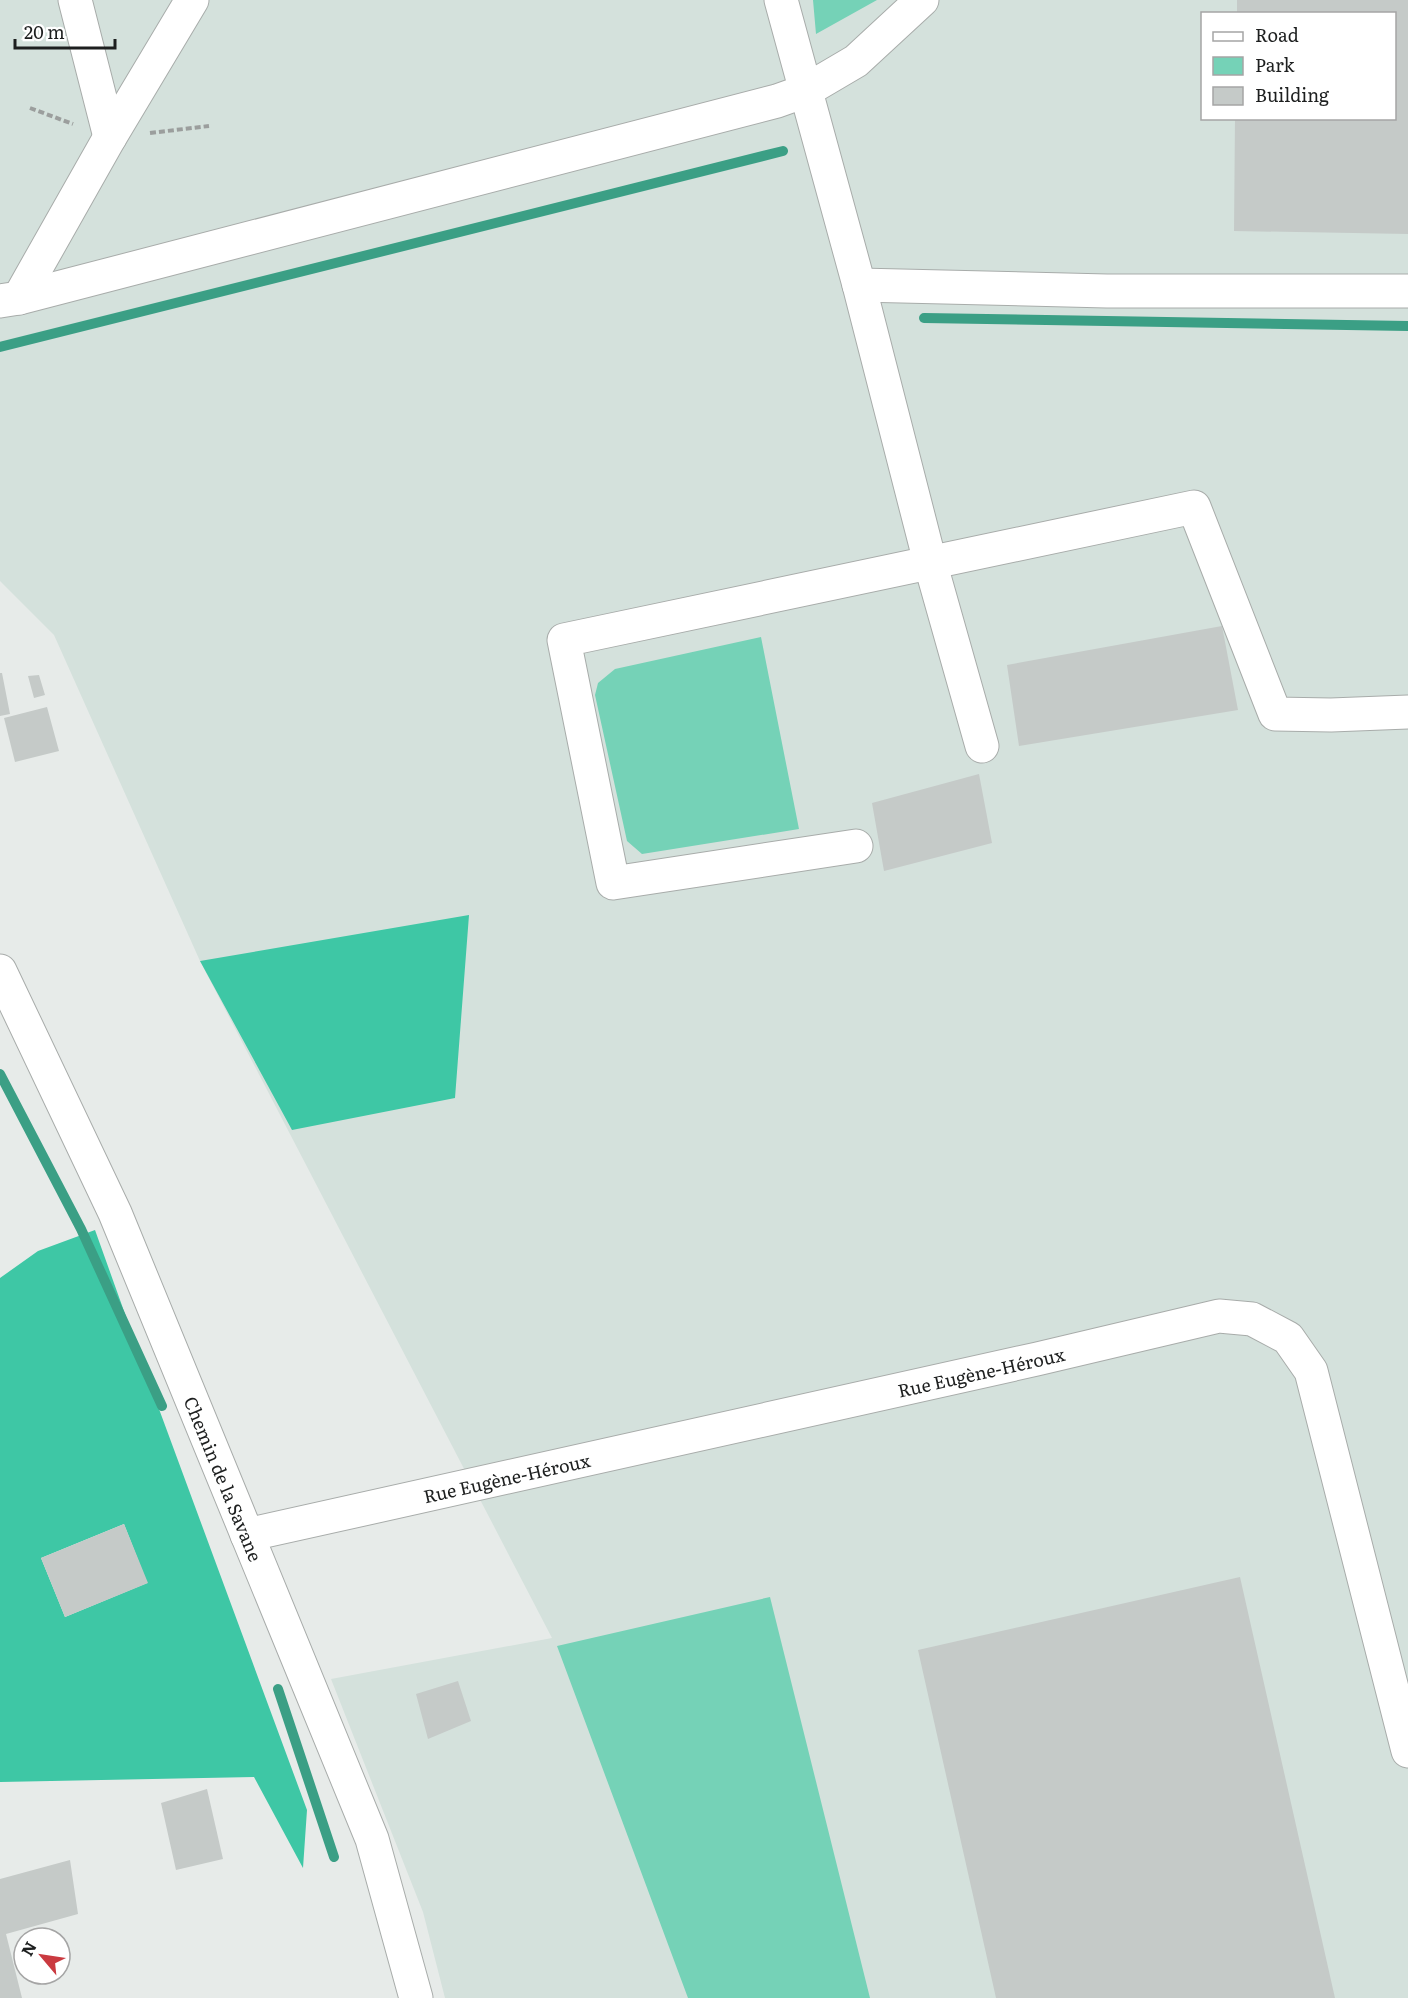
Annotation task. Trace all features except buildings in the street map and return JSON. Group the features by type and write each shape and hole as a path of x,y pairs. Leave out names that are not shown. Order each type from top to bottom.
{"street":[{"path":"75,0 110,137"},
{"path":"9,300 192,0"},
{"path":"781,0 859,285 930,562 982,746"},
{"path":"9,300 777,101 806,91 856,61 922,0"},
{"path":"859,285 1129,291 1408,291"},
{"path":"856,846 613,883 564,640 1194,507 1275,714 1331,715 1408,712"},
{"name":"Chemin de la Savane","path":"0,971 115,1213 372,1839 416,1998"},
{"name":"Rue Eugène-Héroux","path":"247,1535 1037,1359 1219,1316 1252,1319 1288,1338 1311,1371 1408,1751"}],"path":[{"path":"110,137 209,126"}],"shaded area":[{"path":"0,0 1408,0 1408,1998 445,1998 423,1912 331,1679 552,1638 200,961 54,635 0,581"}],"green space":[{"path":"813,0 877,0 816,34"},
{"path":"761,637 799,829 642,854 627,841 595,695 598,683 615,669"},
{"path":"469,915 455,1098 292,1130 200,961"},
{"path":"95,1230 307,1810 303,1868 254,1777 0,1782 0,1278 38,1251","holes":["124,1524 147,1583 65,1617 41,1558"]},
{"path":"770,1597 870,1998 688,1998 557,1646"}],"waterway":[{"path":"0,347 783,151"},
{"path":"924,318 1408,326"},
{"path":"0,1074 81,1229 162,1406"},
{"path":"278,1689 334,1857"}]}
